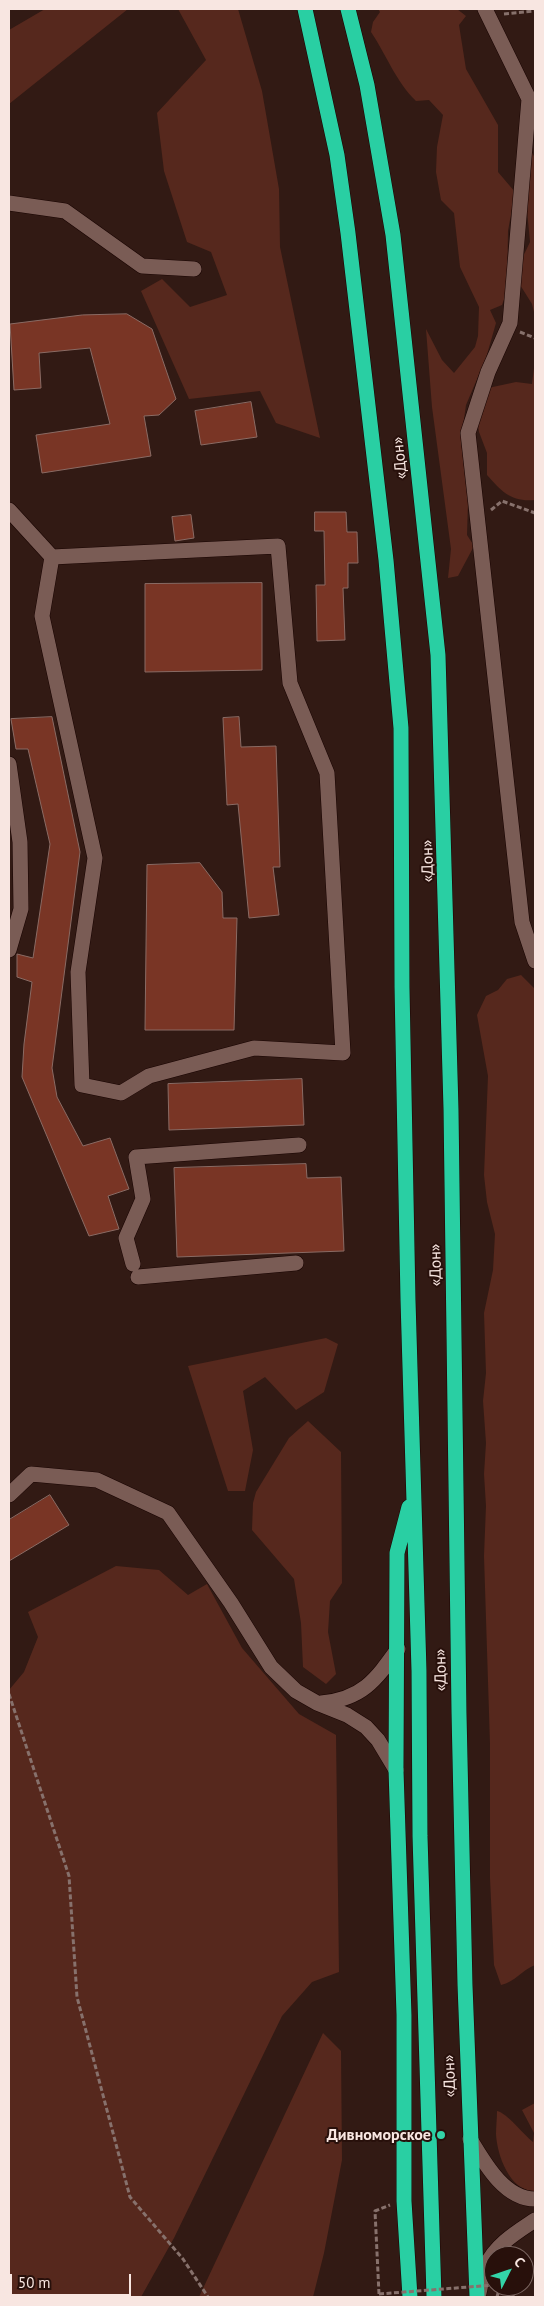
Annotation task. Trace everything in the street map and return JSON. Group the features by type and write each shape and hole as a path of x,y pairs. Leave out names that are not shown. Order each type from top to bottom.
{"highway":[{"path":"305,9 337,154 348,233 386,560 401,728 402,997 419,1671 420,1836 434,2297"},
{"name":"«Дон»","path":"348,9 367,85 393,235 438,655 451,1109 459,1733 470,2139 478,2297"},
{"path":"410,2297 404,2200 404,2015 396,1770 397,1553 413,1492"}],"street":[{"path":"487,12 529,99 510,323 488,372 468,433 522,922 535,961"},
{"path":"9,204 65,211 142,266 194,269"},
{"path":"9,510 52,557"},
{"path":"278,546 290,682 327,773 343,1053 254,1048 149,1076 121,1093 82,1085 78,972 95,858 42,616 52,557 278,546"},
{"path":"9,769 20,842 21,909 9,950"},
{"path":"296,1263 136,1270 126,1238 142,1199 136,1157 300,1145"},
{"path":"9,1495 31,1474 97,1480 168,1513 231,1604 271,1667 296,1691 317,1704 347,1715 366,1727 378,1740 396,1770"},
{"path":"317,1704 341,1701 360,1692 379,1676 398,1649"},
{"path":"470,2139 496,2177 513,2191 530,2199 535,2199"},
{"path":"478,2297 485,2266 493,2253 514,2234 535,2220"}],"path":[{"path":"487,12 535,12"},
{"path":"478,520 502,501 535,513"},
{"path":"9,1694 68,1876 76,1997 130,2197 183,2259 208,2297"},
{"path":"375,2211 379,2294 484,2286"}],"shaded area":[{"path":"45,9 128,9 9,104 9,30"},
{"path":"178,9 238,9 262,91 279,189 280,247 320,438 276,423 260,391 189,399 141,291 162,279 190,307 227,295 211,252 187,242 164,171 157,113 206,60"},
{"path":"378,9 457,9 466,16 459,25 466,69 498,125 498,172 515,192 508,231 507,291 502,305 490,310 496,323 486,358 466,405 461,440 468,502 467,535 474,546 458,576 448,578 451,549 432,407 426,329 442,360 454,373 475,347 478,336 479,307 460,267 454,213 441,200 436,172 437,147 443,115 429,100 416,101 397,77 371,32 373,22 380,12"},
{"path":"529,147 535,158 535,316 532,304 517,280 519,265 530,242 527,210"},
{"path":"535,360 535,500 527,500 508,495 487,475 487,453 479,432 477,419 488,388 516,382 532,384"},
{"path":"521,975 535,989 535,1965 501,1985 494,1965 490,1878 490,1744 484,1556 486,1443 483,1401 486,1373 484,1313 493,1270 495,1234 487,1202 484,1175 488,1076 477,1015 486,996 498,990 507,979"},
{"path":"326,1338 338,1344 324,1392 296,1410 265,1377 243,1391 253,1450 245,1491 228,1491 188,1366"},
{"path":"308,1421 341,1452 342,1583 330,1601 328,1632 336,1674 326,1684 303,1667 301,1623 294,1579 252,1530 253,1503 256,1492 289,1438"},
{"path":"116,1566 159,1570 188,1595 207,1584 242,1648 299,1714 336,1735 339,1972 312,1982 282,2016 174,2238 141,2297 9,2297 9,1690 24,1672 38,1637 28,1612"},
{"path":"323,2033 341,2051 342,2160 324,2253 313,2297 199,2297"},
{"path":"535,2103 535,2191 526,2190 512,2179 502,2162 496,2134 497,2111 510,2120 533,2142 534,2133 522,2110"}],"building":[{"path":"127,314 152,329 176,399 159,415 144,416 151,456 42,473 36,435 110,424 90,348 39,353 41,388 14,390 10,324 82,315"},
{"path":"251,402 257,437 201,445 195,411"},
{"path":"315,512 346,512 347,532 357,532 358,563 348,563 348,588 343,588 345,640 317,641 316,585 325,585 324,531 315,531"},
{"path":"191,515 194,538 175,541 172,517"},
{"path":"262,583 262,670 145,672 145,584"},
{"path":"52,717 80,852 52,1068 57,1097 83,1146 110,1138 129,1189 108,1196 119,1229 89,1236 22,1077 32,982 17,977 17,954 33,958 50,844 28,749 16,749 11,719"},
{"path":"239,717 241,747 276,746 280,867 273,867 279,915 249,918 238,804 227,805 223,718"},
{"path":"200,863 222,892 223,918 237,918 234,1030 145,1030 147,865"},
{"path":"302,1079 304,1125 169,1130 168,1084"},
{"path":"306,1164 307,1178 341,1177 344,1251 177,1257 174,1168"},
{"path":"50,1495 69,1525 9,1561 9,1520"}],"place":[{"name":"Дивноморское","path":"441,2135"}]}
